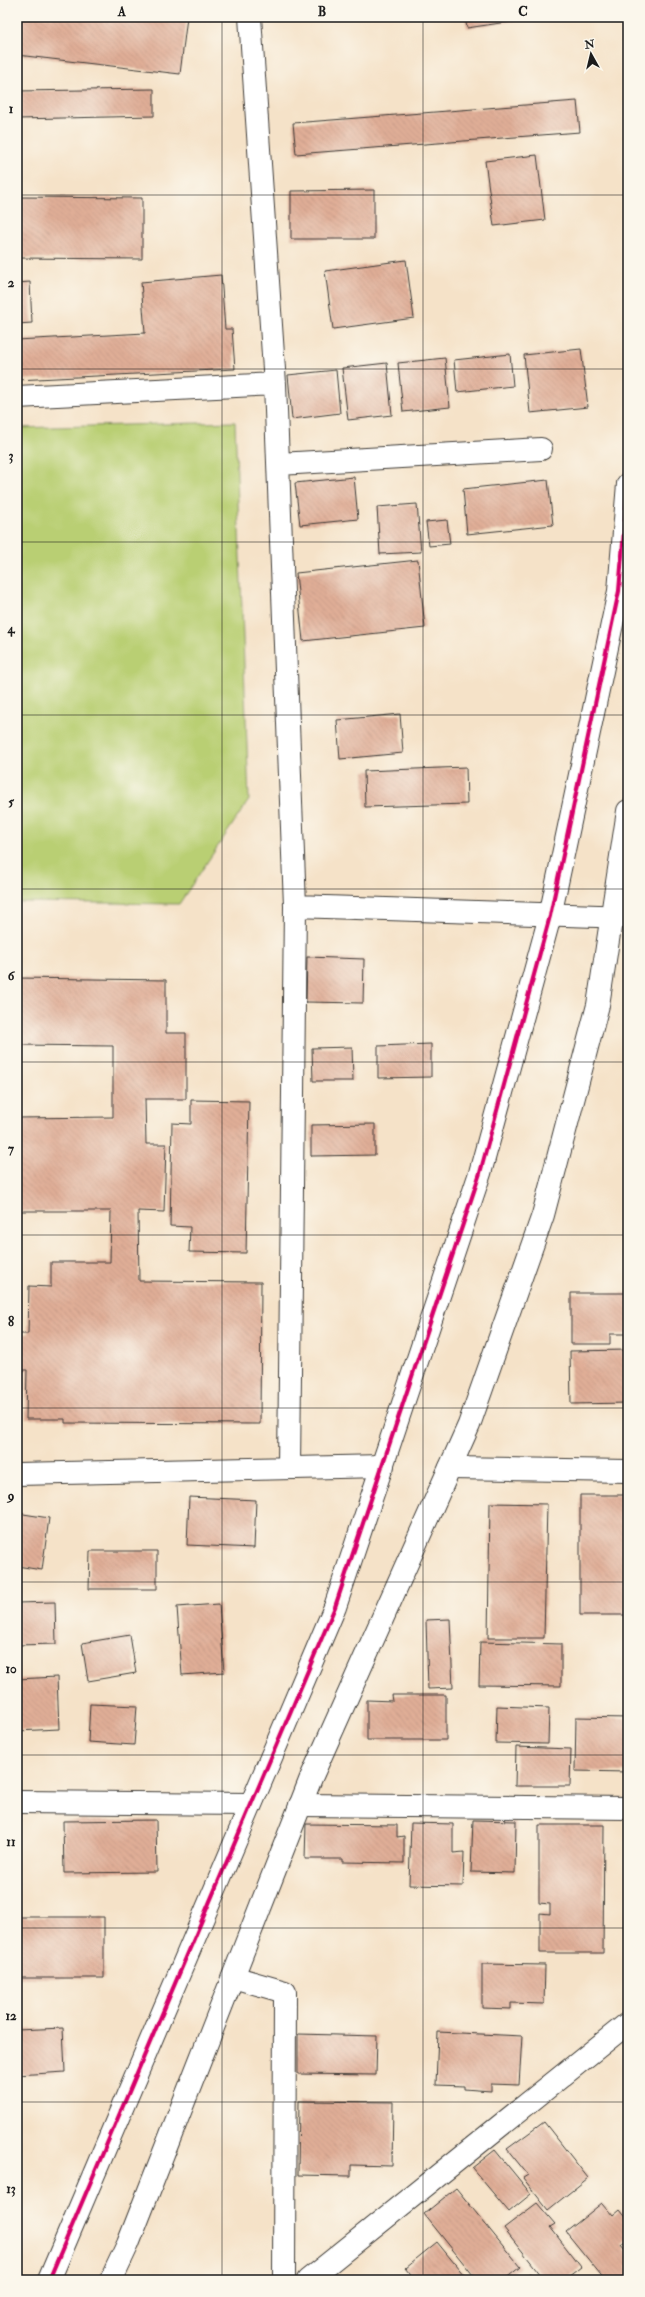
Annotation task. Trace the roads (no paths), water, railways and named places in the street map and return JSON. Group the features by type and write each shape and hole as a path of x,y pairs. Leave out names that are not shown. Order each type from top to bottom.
{"street":[{"path":"250,17 275,384 295,906 289,1468"},
{"path":"17,397 275,384"},
{"path":"278,464 541,449"},
{"path":"50,2280 250,1804 335,1607 480,1173 550,916 620,591 628,484"},
{"path":"111,2280 128,2244 300,1805 469,1425 543,1215 620,917 628,811"},
{"path":"295,906 550,916 620,917"},
{"path":"17,1474 383,1466"},
{"path":"450,1468 628,1471"},
{"path":"17,1802 250,1804"},
{"path":"300,1805 628,1808"},
{"path":"233,1976 285,1992 284,2280"},
{"path":"308,2280 628,2024"}]}
